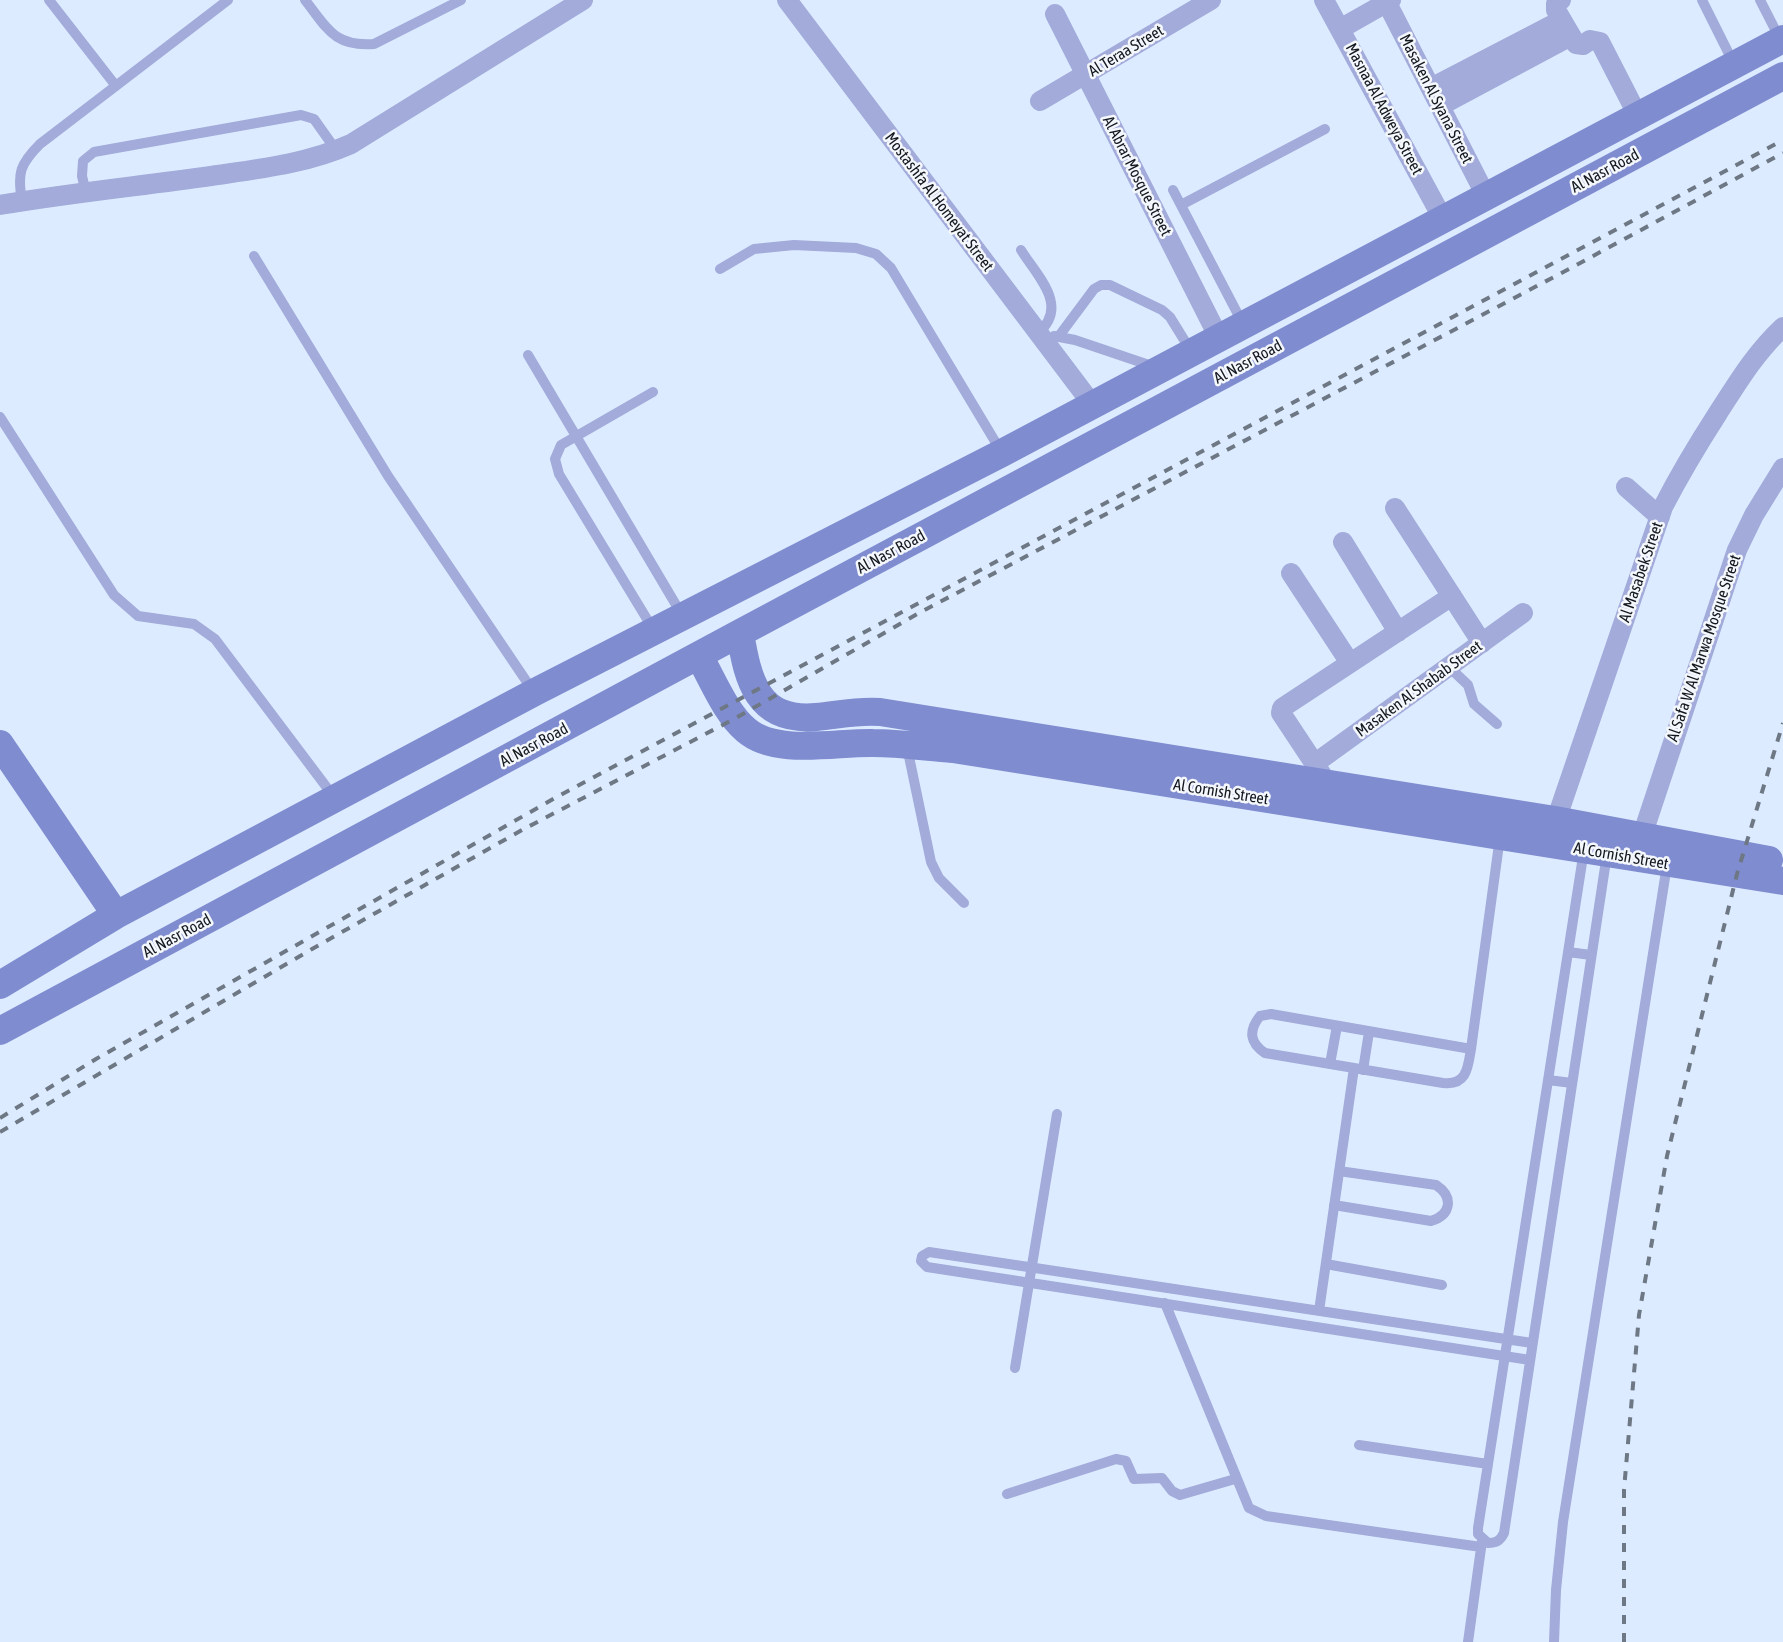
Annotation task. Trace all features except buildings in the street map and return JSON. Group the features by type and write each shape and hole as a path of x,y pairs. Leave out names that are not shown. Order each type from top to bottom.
{"main road":[{"name":"Al Nasr Road","path":"0,985 116,915 336,800 535,692 682,615 1002,453 1782,39"},
{"name":"Al Nasr Road","path":"0,1031 1783,76"},
{"name":"Al Cornish Street","path":"740,633 745,663 755,692 769,706 794,717 805,718 867,711 1321,774 1552,832 1596,851 1667,864 1783,881"},
{"name":"Al Cornish Street","path":"699,656 740,723 760,739 803,746 873,743 953,749 1500,836 1552,832 1642,836 1783,862"},
{"path":"907,745 912,717"},
{"path":"0,744 116,915"}],"street":[{"path":"0,205 260,169 296,163 336,150 351,144 583,0"},
{"name":"Mostashfa Al Homeyat Street","path":"787,0 1092,404"},
{"name":"Al Teraa Street","path":"1040,101 1211,0"},
{"name":"Masnaa Al Adweya Street","path":"1324,0 1443,219"},
{"path":"1340,29 1389,1"},
{"name":"Masaken Al Syana Street","path":"1389,1 1435,97 1486,196"},
{"name":"Al Abrar Mosque Street","path":"1055,14 1219,338"},
{"path":"1435,97 1564,18 1576,44 1579,46 1590,40 1600,42 1638,116"},
{"name":"Al Masabek Street","path":"1552,832 1660,517 1683,467 1741,376 1764,346 1783,327"},
{"name":"Al Safa W Al Marwa Mosque Street","path":"1642,836 1737,550 1754,515 1783,468"},
{"path":"1626,487 1660,517"},
{"path":"1395,508 1482,643"},
{"path":"1344,542 1398,632"},
{"path":"1291,573 1350,663"},
{"path":"1321,774 1280,710 1452,596"},
{"name":"Masaken Al Shabab Street","path":"1321,774 1449,667 1523,613"}],"lane":[{"path":"50,0 116,86"},
{"path":"305,0 332,35 359,45 374,44 460,0"},
{"path":"1702,0 1734,64"},
{"path":"1760,0 1782,39"},
{"path":"22,201 18,180 25,159 40,144 222,2"},
{"path":"86,193 82,176 83,161 94,152 301,114 314,119 336,150"},
{"path":"1181,205 1325,129"},
{"path":"1173,190 1244,325"},
{"path":"720,269 754,249 774,245 856,248 876,254 891,268 1002,453"},
{"path":"1020,250 1052,299 1051,318 1038,334"},
{"path":"254,256 388,476 535,692"},
{"path":"1059,336 1094,289 1101,285 1110,285 1162,310 1170,317 1192,352"},
{"path":"1038,334 1059,336 1160,369"},
{"path":"528,355 682,615"},
{"path":"653,392 561,445 555,459 559,474 654,630"},
{"path":"0,417 114,595 138,616 194,624 215,639 336,800"},
{"path":"1449,667 1468,685 1474,704 1497,724"},
{"path":"907,745 931,862 939,878 964,903"},
{"path":"1471,1049 1271,1014 1260,1016 1252,1025 1251,1036 1256,1047 1265,1053 1451,1084 1464,1078 1467,1072 1471,1049 1500,836"},
{"path":"1468,1642 1481,1544 1478,1528 1568,952 1596,851"},
{"path":"1165,1303 1248,1508 1266,1516 1481,1544 1495,1543 1500,1539 1504,1533 1591,956 1596,851"},
{"path":"1554,1642 1556,1590 1563,1522 1667,864"},
{"path":"1568,952 1591,956"},
{"path":"1330,1064 1337,1026"},
{"path":"1320,1327 1326,1264 1339,1171 1358,1069 1369,1032"},
{"path":"1548,1080 1572,1083"},
{"path":"1015,1368 1057,1114"},
{"path":"1334,1205 1431,1221 1440,1218 1447,1210 1449,1200 1444,1191 1436,1185 1339,1171"},
{"path":"1530,1360 926,1267 921,1261 922,1256 929,1252 1532,1343"},
{"path":"1326,1264 1442,1285"},
{"path":"1181,1306 1184,1291"},
{"path":"1359,1445 1488,1464"},
{"path":"1007,1494 1116,1459 1126,1461 1134,1479 1162,1478 1172,1491 1180,1495 1235,1479"}],"railway":[{"path":"0,1118 96,1059 555,798 1783,140"},
{"path":"0,1132 312,949 522,830 736,718 919,613 1569,269 1783,153"},
{"path":"1624,1642 1624,1490 1639,1315 1667,1156 1737,874 1783,723"}]}
